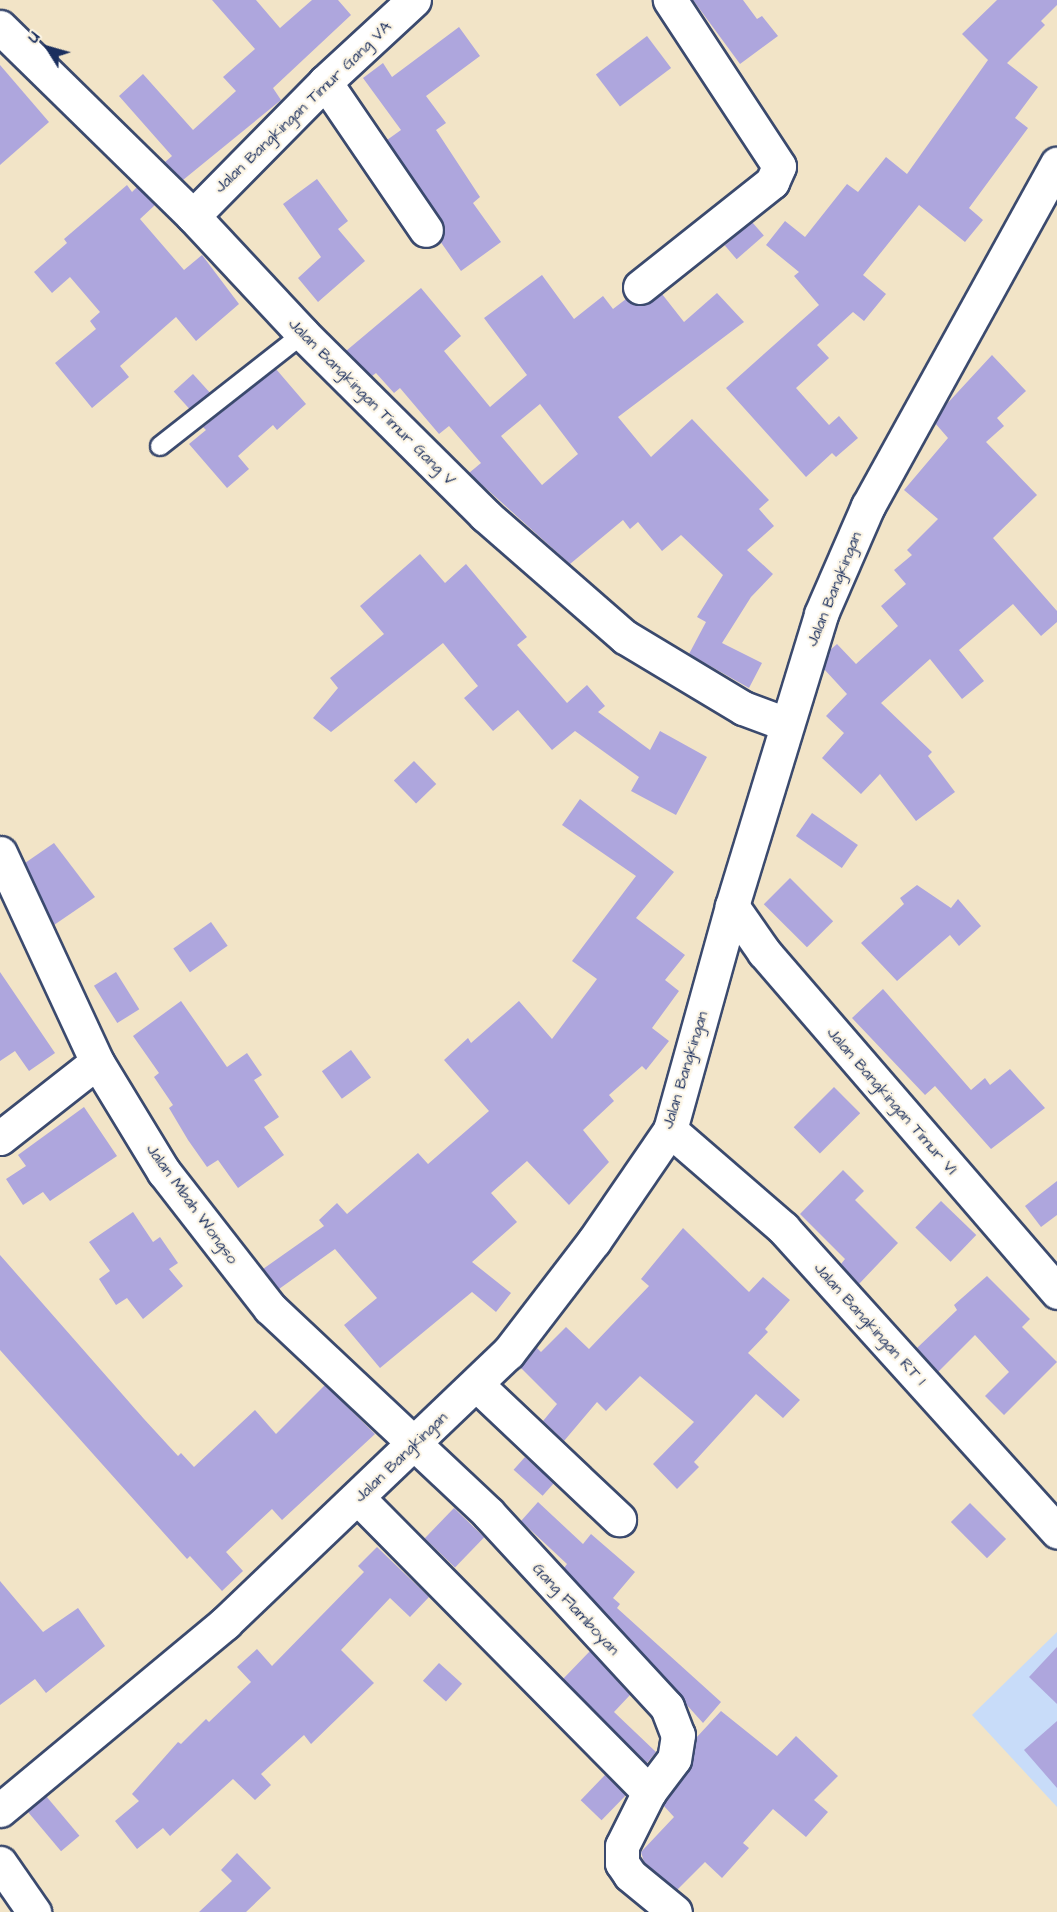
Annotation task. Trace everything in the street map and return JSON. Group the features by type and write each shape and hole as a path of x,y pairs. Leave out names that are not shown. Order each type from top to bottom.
{"street":[{"name":"Jalan Bangkingan Timur Gang VA","path":"193,216 325,82 414,0"},
{"path":"640,287 772,182 779,166 670,0"},
{"name":"Jalan Bangkingan Timur Gang V","path":"0,27 193,216 303,334 485,515 626,637 743,708 786,724"},
{"path":"325,82 426,230"},
{"name":"Jalan Bangkingan","path":"0,1810 225,1623 416,1444 508,1353 594,1240 670,1130 732,906 820,614 868,506 1057,164"},
{"name":"Jalan Mbah Wongso","path":"0,853 97,1062 164,1172 270,1308 416,1444"},
{"name":"Jalan Bangkingan Timur VI","path":"732,906 764,952 1057,1292"},
{"path":"0,1138 97,1062"},
{"name":"Jalan Bangkingan RT 1","path":"670,1130 783,1228 1057,1531"},
{"path":"476,1384 619,1519"},
{"name":"Gang Flamboyan","path":"416,1444 488,1513 667,1707 678,1735 675,1759 650,1792 622,1846 622,1863 630,1875 675,1912"},
{"path":"358,1498 650,1792"},
{"path":"0,1863 34,1912"}],"lane":[{"path":"160,446 303,334"}],"shaded area":[{"path":"1057,1632 1057,1807 972,1715"}],"building":[{"path":"212,0 256,0 280,28 312,0 338,0 351,15 273,88 281,100 183,180 165,162 172,156 119,96 143,74 193,130 236,91 223,77 255,49"},
{"path":"693,0 743,0 757,19 762,16 778,36 740,64"},
{"path":"997,0 1057,0 1057,5 1041,21 1045,25 1007,63 1038,87 1015,118 1028,128 969,208 983,220 965,242 919,205 863,275 886,294 864,321 853,312 817,345 829,358 796,388 829,425 839,416 858,438 836,457 832,453 806,477 726,388 819,305 794,276 799,272 766,245 785,221 805,237 847,184 858,192 886,157 907,174 988,60 962,34"},
{"path":"459,27 480,56 426,96 446,123 436,130 480,197 473,203 501,242 461,271 440,241 445,229 441,219 387,140 401,130 363,78 383,63 392,77"},
{"path":"647,36 671,68 620,106 596,75"},
{"path":"0,65 49,122 0,165"},
{"path":"317,179 348,221 338,229 365,261 318,302 298,278 321,257 283,204"},
{"path":"127,185 132,192 137,187 155,205 140,219 184,270 202,255 239,304 196,341 176,317 120,366 129,377 92,408 55,363 96,329 90,321 100,312 70,277 52,293 34,272 67,243 64,239"},
{"path":"752,222 764,236 737,259 725,246"},
{"path":"542,275 574,319 603,296 613,309 626,299 643,305 662,294 684,322 717,293 744,322 618,417 651,457 692,419 769,500 759,509 774,526 747,550 773,574 751,597 722,643 762,663 749,688 689,654 706,622 697,617 723,575 681,535 662,551 638,522 630,529 623,520 570,564 469,473 481,463 449,426 439,434 400,388 394,393 376,373 372,376 346,351 421,288 461,336 444,351 490,407 527,375 484,318","holes":["540,404 578,454 542,485 501,436"]},
{"path":"992,355 1026,391 997,418 1004,426 986,442 1037,495 993,538 1057,611 1057,622 1041,636 1013,604 959,650 984,681 962,699 930,659 881,703 932,752 928,756 955,792 916,821 880,774 861,794 822,758 844,733 826,716 847,694 824,669 829,651 837,644 856,664 898,626 881,606 906,584 894,570 912,555 907,550 938,519 904,490 948,438 935,423 944,407"},
{"path":"276,369 306,404 277,430 273,425 238,456 249,469 227,488 189,444 206,430 203,427"},
{"path":"193,374 210,393 190,410 174,391"},
{"path":"420,554 445,583 466,564 527,637 517,645 567,703 587,685 605,706 598,712 650,750 660,731 707,757 676,815 631,791 639,777 575,731 552,750 518,710 493,731 464,698 478,686 443,643 331,732 313,718 338,688 330,678 384,634 360,606"},
{"path":"414,761 436,784 416,803 394,780"},
{"path":"580,799 674,872 636,918 685,955 665,980 679,991 652,1028 669,1041 646,1070 642,1066 609,1095 614,1101 583,1130 609,1162 569,1205 527,1161 491,1193 517,1222 472,1262 511,1293 496,1312 472,1292 380,1368 344,1325 377,1298 335,1249 279,1289 263,1269 324,1226 319,1220 337,1203 347,1214 418,1153 428,1164 489,1111 444,1060 468,1038 471,1043 519,1001 552,1039 597,979 572,961 636,876 562,825"},
{"path":"812,813 858,845 842,868 796,836"},
{"path":"54,843 95,897 54,925 25,863"},
{"path":"790,878 833,921 807,947 764,904"},
{"path":"917,885 951,908 958,899 981,926 959,946 950,935 897,981 861,943 904,904 900,898"},
{"path":"211,922 228,946 190,972 173,948"},
{"path":"0,972 55,1053 29,1071 15,1051 0,1061"},
{"path":"116,972 139,1009 117,1023 94,986"},
{"path":"883,989 971,1090 985,1078 990,1085 1010,1069 1045,1108 991,1149 935,1086 925,1095 852,1018"},
{"path":"181,1001 227,1067 247,1053 262,1075 254,1080 279,1117 264,1127 284,1155 238,1188 218,1160 207,1167 188,1140 169,1108 173,1105 154,1077 159,1073 133,1036"},
{"path":"351,1050 371,1078 342,1099 322,1071"},
{"path":"834,1087 860,1113 820,1153 794,1127"},
{"path":"84,1107 117,1156 50,1201 43,1192 23,1205 6,1179 26,1166 18,1155"},
{"path":"843,1170 864,1191 855,1200 898,1243 859,1284 841,1264 845,1259 800,1214"},
{"path":"1057,1181 1057,1215 1041,1227 1025,1206"},
{"path":"941,1201 976,1235 951,1262 915,1228"},
{"path":"133,1212 153,1242 160,1237 178,1263 169,1269 183,1286 143,1319 127,1298 116,1305 99,1279 110,1271 89,1242"},
{"path":"683,1228 749,1292 763,1277 790,1300 765,1329 768,1332 748,1353 800,1400 783,1418 756,1394 694,1462 699,1467 677,1489 653,1464 694,1422 640,1376 606,1411 597,1402 564,1441 543,1421 557,1404 520,1367 536,1347 541,1352 566,1327 589,1349 649,1286 641,1279"},
{"path":"0,1255 144,1419 178,1456 181,1453 194,1467 255,1410 276,1434 325,1385 375,1434 282,1520 272,1509 226,1552 243,1571 222,1591 190,1556 187,1559 0,1350"},
{"path":"987,1276 1030,1319 1022,1327 1057,1362 1004,1415 985,1396 1009,1372 975,1335 938,1372 917,1348 957,1310 954,1305"},
{"path":"525,1457 554,1483 543,1496 514,1470"},
{"path":"538,1502 583,1544 591,1534 635,1572 613,1598 620,1604 617,1608 721,1702 703,1723 564,1568 567,1564 521,1521"},
{"path":"970,1503 1006,1539 987,1558 951,1522"},
{"path":"454,1508 484,1537 455,1567 425,1538"},
{"path":"377,1547 429,1597 410,1617 390,1598 341,1650 374,1683 311,1744 304,1735 261,1774 271,1785 255,1800 233,1779 170,1836 163,1828 137,1849 115,1821 139,1801 132,1794 178,1742 181,1744 206,1719 209,1722 251,1682 237,1667 257,1649 272,1666 364,1572 358,1566"},
{"path":"0,1581 43,1632 78,1608 105,1646 46,1693 35,1679 0,1705"},
{"path":"1057,1647 1057,1704 1029,1677"},
{"path":"590,1651 630,1695 614,1712 656,1752 647,1763 563,1679"},
{"path":"439,1663 462,1684 446,1702 423,1681"},
{"path":"721,1711 777,1756 796,1736 838,1776 814,1800 828,1812 806,1837 773,1809 743,1843 749,1848 722,1878 705,1862 677,1890 644,1862 641,1852 674,1817 663,1805 689,1770 696,1738"},
{"path":"1057,1721 1057,1788 1024,1750"},
{"path":"605,1775 626,1795 602,1820 581,1800"},
{"path":"46,1796 79,1836 61,1851 28,1811"},
{"path":"237,1853 271,1888 246,1912 199,1912 232,1881 221,1870"}]}
